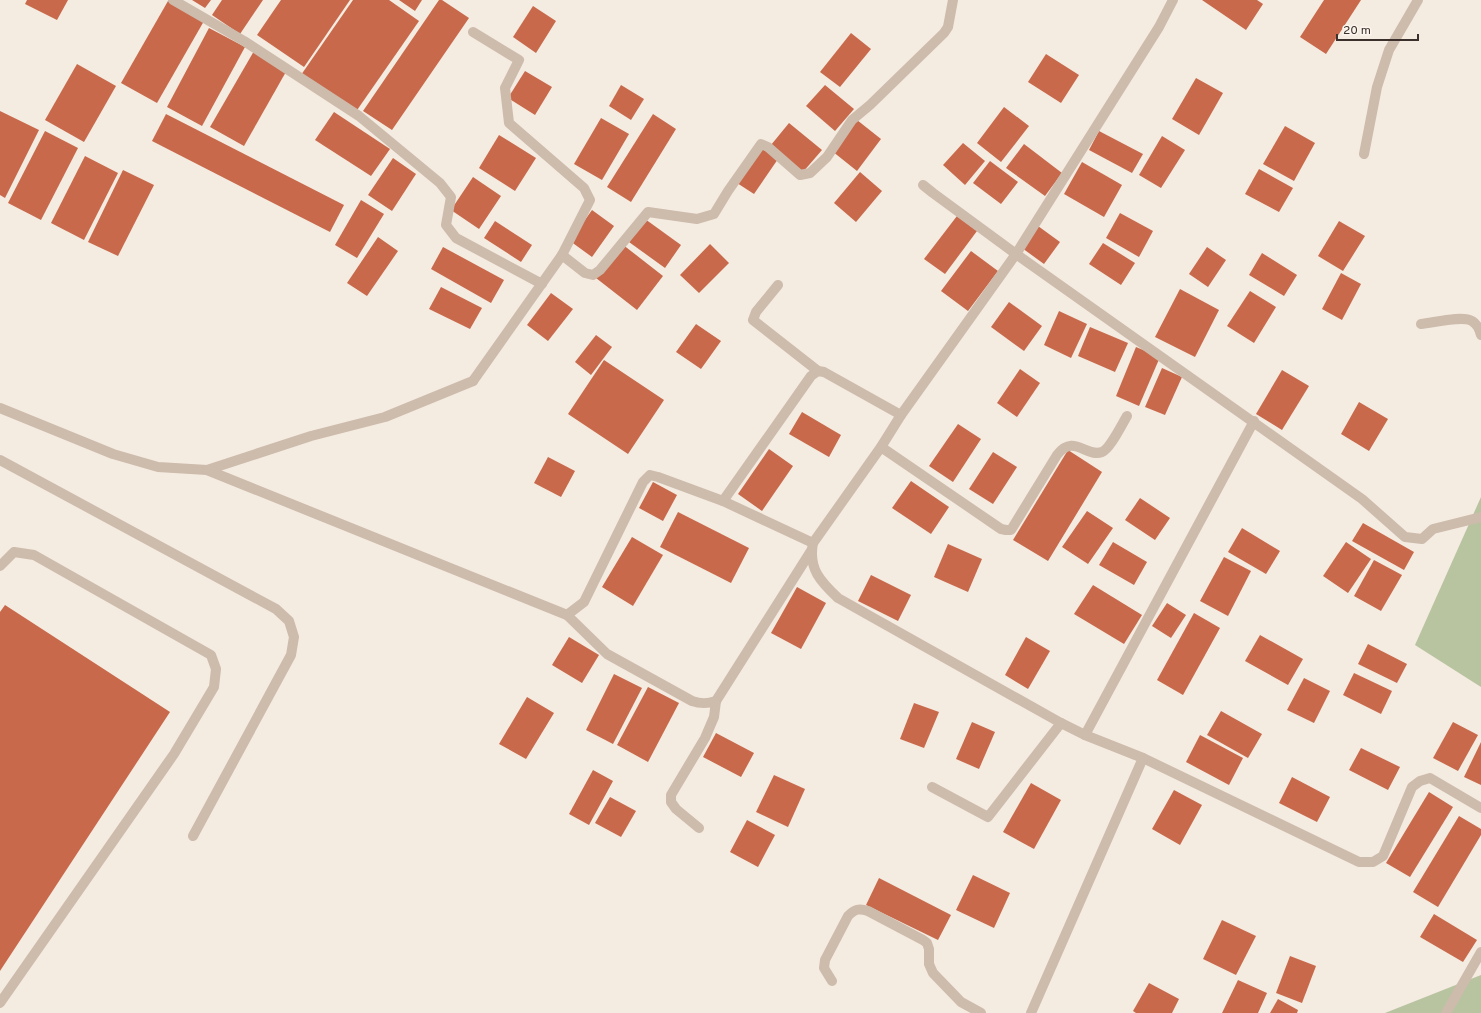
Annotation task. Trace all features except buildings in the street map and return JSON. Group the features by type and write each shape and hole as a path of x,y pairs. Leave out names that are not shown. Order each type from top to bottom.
{"street":[{"path":"173,0 244,41 359,116 440,183 451,197 446,225 456,238 542,284"},
{"path":"562,254 585,273 593,275 600,270 648,212 697,219 714,214 761,144 768,147 800,175 810,173 827,157 852,120 870,105 944,33 948,27 953,0"},
{"path":"699,828 676,809 671,802 671,795 705,738 714,717 716,701 812,547 881,447 901,415 1016,254 1159,27 1173,0"},
{"path":"1364,154 1377,87 1389,50 1418,0"},
{"path":"207,470 311,436 385,417 473,381 562,254 590,200 584,188 509,123 505,88 519,60 473,32"},
{"path":"923,185 1016,254 1254,421 1362,499 1405,537 1422,539 1433,529 1481,516"},
{"path":"778,285 756,312 753,320 818,371 824,372 901,415"},
{"path":"1421,324 1462,319 1472,321 1478,326 1481,335"},
{"path":"723,502 811,376 818,371"},
{"path":"0,408 121,456 158,467 207,470 567,615 607,654 692,701 701,704 716,701"},
{"path":"881,447 1001,529 1011,530 1062,448 1070,445 1094,452 1102,452 1108,448 1127,416"},
{"path":"1085,735 1254,421"},
{"path":"0,460 276,609 289,621 294,637 291,654 193,836"},
{"path":"567,615 584,602 643,482 650,475 723,502 812,547"},
{"path":"812,547 812,562 816,574 838,598 1061,723 1085,735 1143,758 1359,862 1373,862 1383,856 1412,787 1420,780 1430,778 1481,808"},
{"path":"0,566 14,552 34,555 211,656 216,669 214,687 174,754 0,1003"},
{"path":"932,787 988,817 1061,723"},
{"path":"1031,1013 1143,758"},
{"path":"832,981 824,968 828,952 848,916 853,911 860,908 927,943 929,950 929,964 933,973 961,1002 981,1013"},
{"path":"1446,1013 1481,952"}],"green space":[{"path":"1481,497 1481,687 1415,645"},
{"path":"1481,975 1481,1013 1385,1013"}]}
